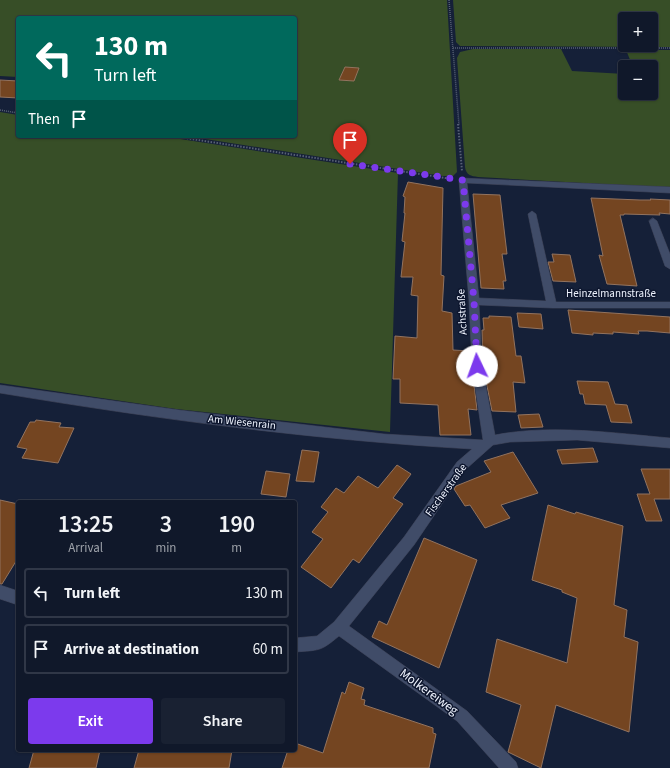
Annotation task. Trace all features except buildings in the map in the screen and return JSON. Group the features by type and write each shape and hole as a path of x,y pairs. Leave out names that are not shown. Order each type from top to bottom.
{"street":[{"path":"463,180 670,190"},
{"name":"Achstraße","path":"463,180 474,301 477,366 487,443"},
{"name":"Heinzelmannstraße","path":"532,214 552,305"},
{"path":"653,221 670,266"},
{"name":"Heinzelmannstraße","path":"474,301 552,305 670,305"},
{"name":"Am Wiesenrain","path":"0,389 179,415 384,439 487,443"},
{"name":"Fischerstraße","path":"297,645 320,644 339,627 409,541 461,466 487,443 510,437 577,436 670,443"},
{"path":"0,592 16,597"},
{"name":"Molkereiweg","path":"339,627 462,716 510,768"}],"path":[{"path":"185,138 448,179 463,180 449,0"},
{"path":"453,48 670,48"},
{"path":"0,110 16,113"}],"green space":[{"path":"0,0 447,0 457,172 453,176 443,176 199,138 297,138 297,16 16,16 16,77 0,76"},
{"path":"453,0 670,0 670,47 658,47 658,12 618,12 618,47 460,46 456,42"},
{"path":"473,49 561,49 572,71 618,74 618,100 658,100 658,60 630,60 627,52 658,52 658,50 670,50 670,188 478,177 469,175 466,172 465,167 457,58 460,52"},
{"path":"0,112 16,115 16,138 174,138 398,173 390,432 176,409 0,383"}],"route":[{"path":"350,164 463,180 466,198 474,301 477,366"}]}
